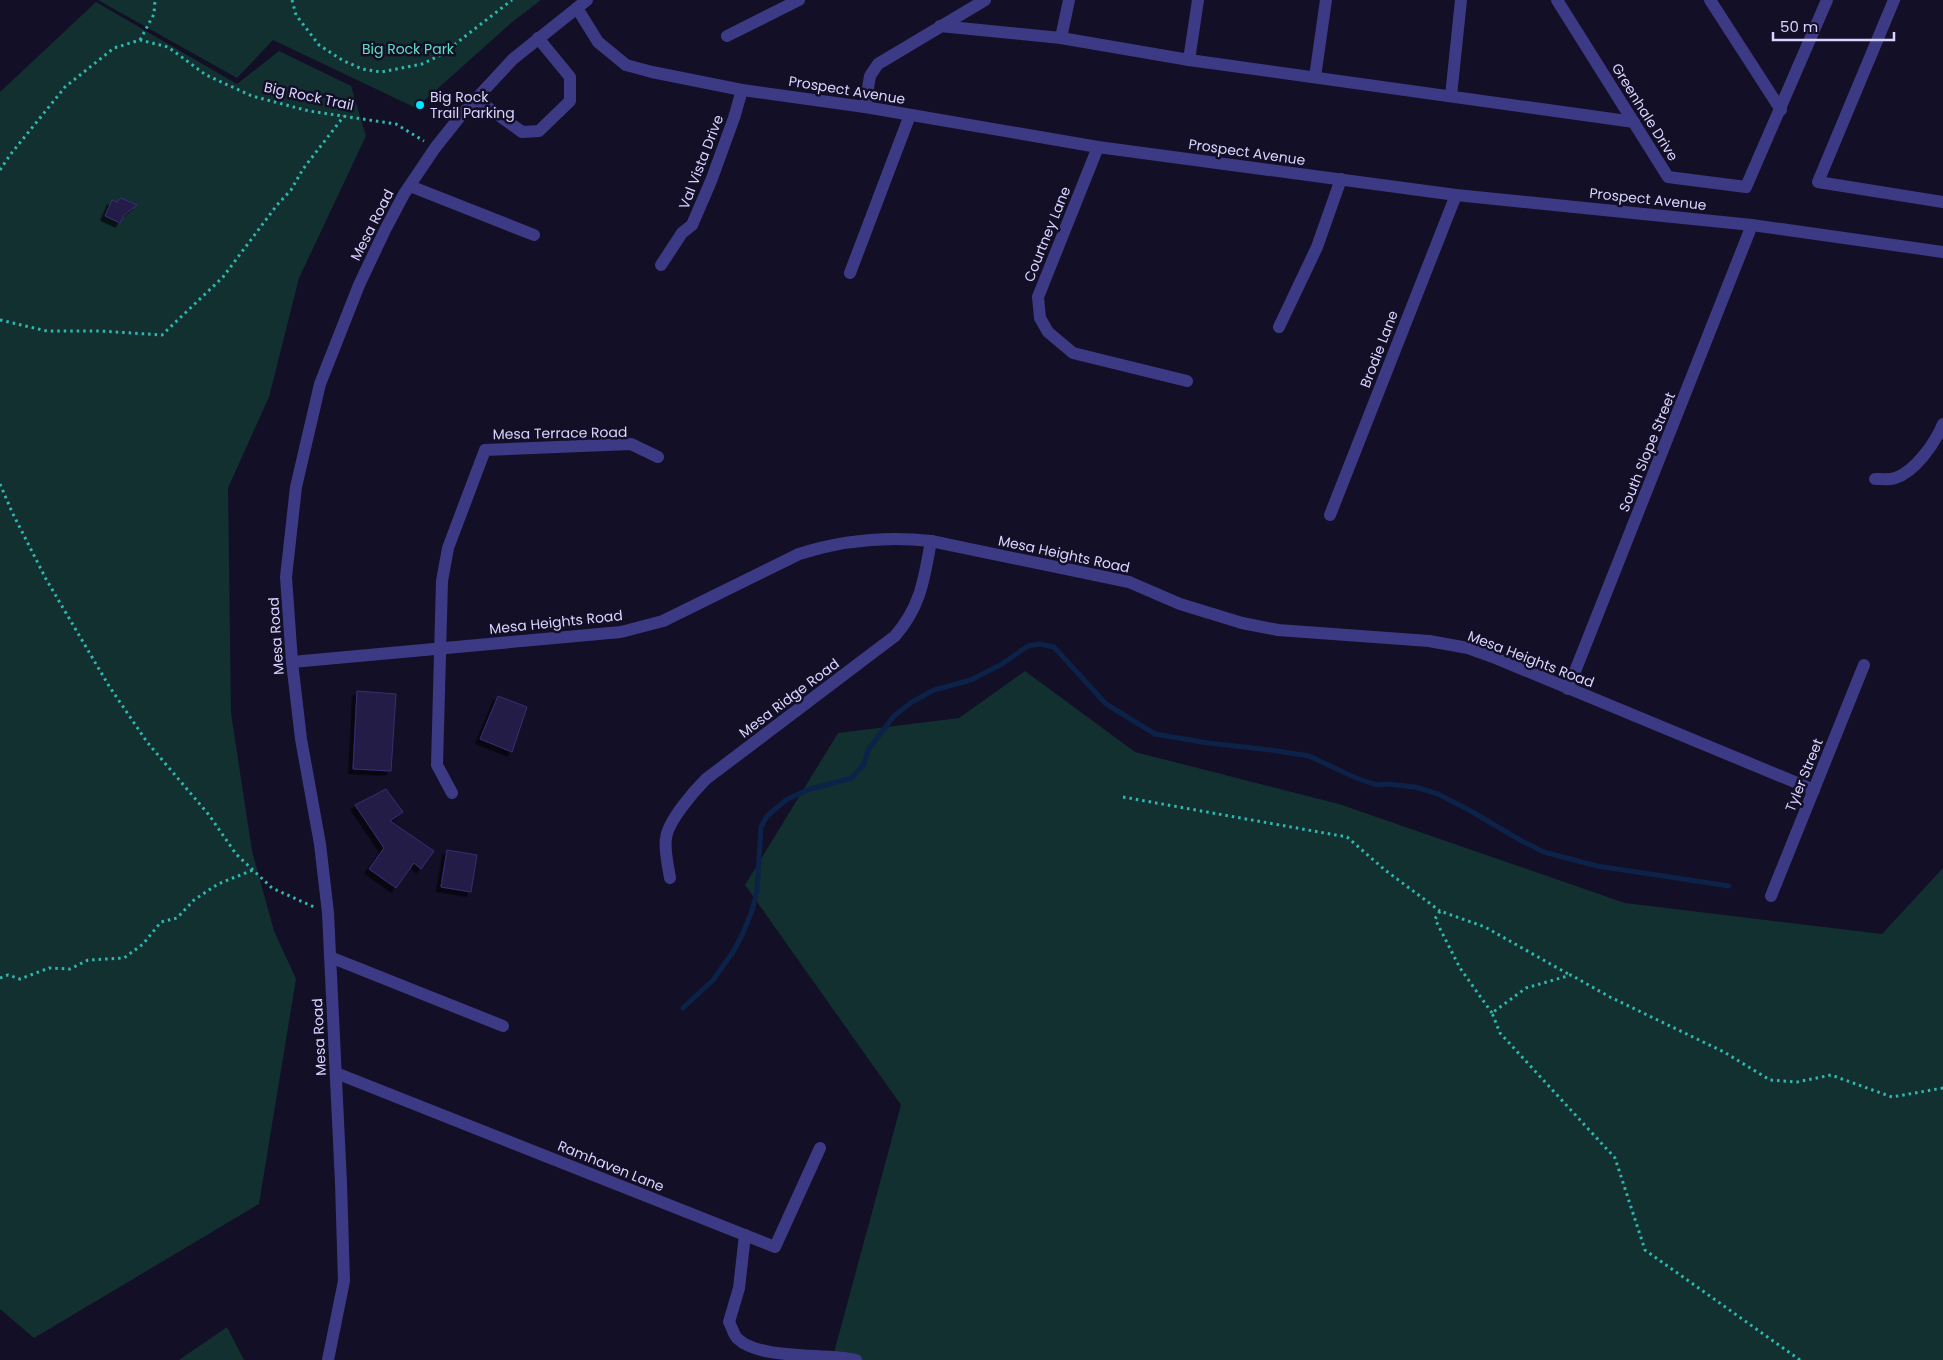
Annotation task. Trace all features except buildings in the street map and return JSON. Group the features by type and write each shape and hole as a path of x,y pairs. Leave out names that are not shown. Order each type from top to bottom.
{"street":[{"path":"727,36 799,0"},
{"path":"865,107 870,76 878,64 985,0"},
{"path":"1061,38 1069,0"},
{"path":"1189,60 1198,0"},
{"path":"1315,77 1326,0"},
{"path":"1451,96 1461,0"},
{"name":"Greenhale Drive","path":"1557,0 1668,177 1746,187 1781,110"},
{"path":"1710,0 1781,110"},
{"path":"1781,110 1827,0"},
{"path":"1894,0 1818,182 1943,202"},
{"name":"Mesa Road","path":"328,1360 344,1281 342,1183 328,914 320,844 301,739 292,662 287,568 296,487 320,384 359,285 385,230 410,186 435,148 476,99 519,53 582,4"},
{"name":"Prospect Avenue","path":"582,4 598,42 626,65 742,90 865,107 1098,147 1456,194 1752,225 1943,252"},
{"path":"940,26 1061,38 1189,60 1634,122"},
{"path":"476,99 522,132 539,131 570,102 570,77 538,38"},
{"name":"Val Vista Drive","path":"661,264 682,233 692,225 715,172 742,90"},
{"path":"850,273 910,115"},
{"name":"Courtney Lane","path":"1098,147 1038,297 1040,318 1048,332 1073,352 1186,381"},
{"path":"1279,327 1317,246 1341,179"},
{"path":"410,186 534,235"},
{"name":"Brodie Lane","path":"1330,515 1456,194"},
{"name":"South Slope Street","path":"1568,689 1752,225"},
{"path":"1875,479 1894,478 1918,463 1943,424"},
{"name":"Mesa Terrace Road","path":"440,648 442,581 448,548 485,450 631,444 658,457"},
{"name":"Mesa Heights Road","path":"292,662 621,632 663,621 800,554 821,547 866,539 902,538 930,541 1129,582 1180,604 1207,613 1269,628 1449,644 1493,657 1814,790"},
{"name":"Mesa Ridge Road","path":"670,878 666,837 677,814 687,800 706,779 895,636 914,611 920,596 930,541"},
{"path":"440,648 437,765 452,793"},
{"name":"Tyler Street","path":"1771,896 1864,666"},
{"path":"330,957 503,1026"},
{"name":"Ramhaven Lane","path":"336,1073 775,1247 820,1148"},
{"path":"745,1235 738,1288 729,1322 737,1339 754,1354 840,1356 856,1360"}],"path":[{"path":"0,170 65,87 114,48 140,40 154,14 155,0"},
{"path":"292,0 296,15 319,45 362,70 382,72 422,64 441,55 512,0"},
{"name":"Big Rock Trail","path":"140,40 168,47 206,75 252,96 308,111 396,124 435,148"},
{"path":"0,320 46,332 100,331 162,335 222,277 277,205 292,190 304,169 344,116"},
{"path":"0,484 46,579 109,686 147,742 209,815 236,854 272,888 328,914"},
{"path":"1123,797 1347,837 1385,870 1440,911 1485,927 1610,998 1724,1052 1770,1080 1797,1082 1831,1075 1892,1097 1943,1088"},
{"path":"0,978 8,975 20,979 49,968 70,969 88,960 124,958 143,944 161,922 178,918 194,900 218,884 253,870"},
{"path":"1440,911 1435,919 1460,968 1492,1013 1500,1033 1615,1158 1645,1250 1800,1360"},
{"path":"1492,1013 1526,988 1571,975"}],"green space":[{"name":"Big Rock Park","path":"98,0 541,0 511,23 416,108 273,40 237,78"},
{"path":"96,2 237,84 279,51 351,86 366,136 299,278 269,397 228,488 231,713 252,851 274,931 296,979 259,1204 34,1338 0,1309 0,92"},
{"path":"1025,671 1135,752 1339,804 1625,903 1882,934 1943,868 1943,1360 832,1360 901,1105 745,885 838,733 959,718"},
{"path":"227,1327 244,1360 179,1360"}],"waterway":[{"path":"683,1008 713,980 733,952 743,933 752,911 757,890 761,827 767,816 786,800 807,790 852,778 864,764 868,750 894,716 912,702 934,690 971,680 1002,664 1028,646 1040,644 1054,647 1106,704 1155,734 1309,756 1356,778 1377,785 1388,784 1415,787 1438,794 1544,852 1597,866 1729,886"}],"place":[{"name":"Big Rock Trail Parking","path":"420,105"}]}
